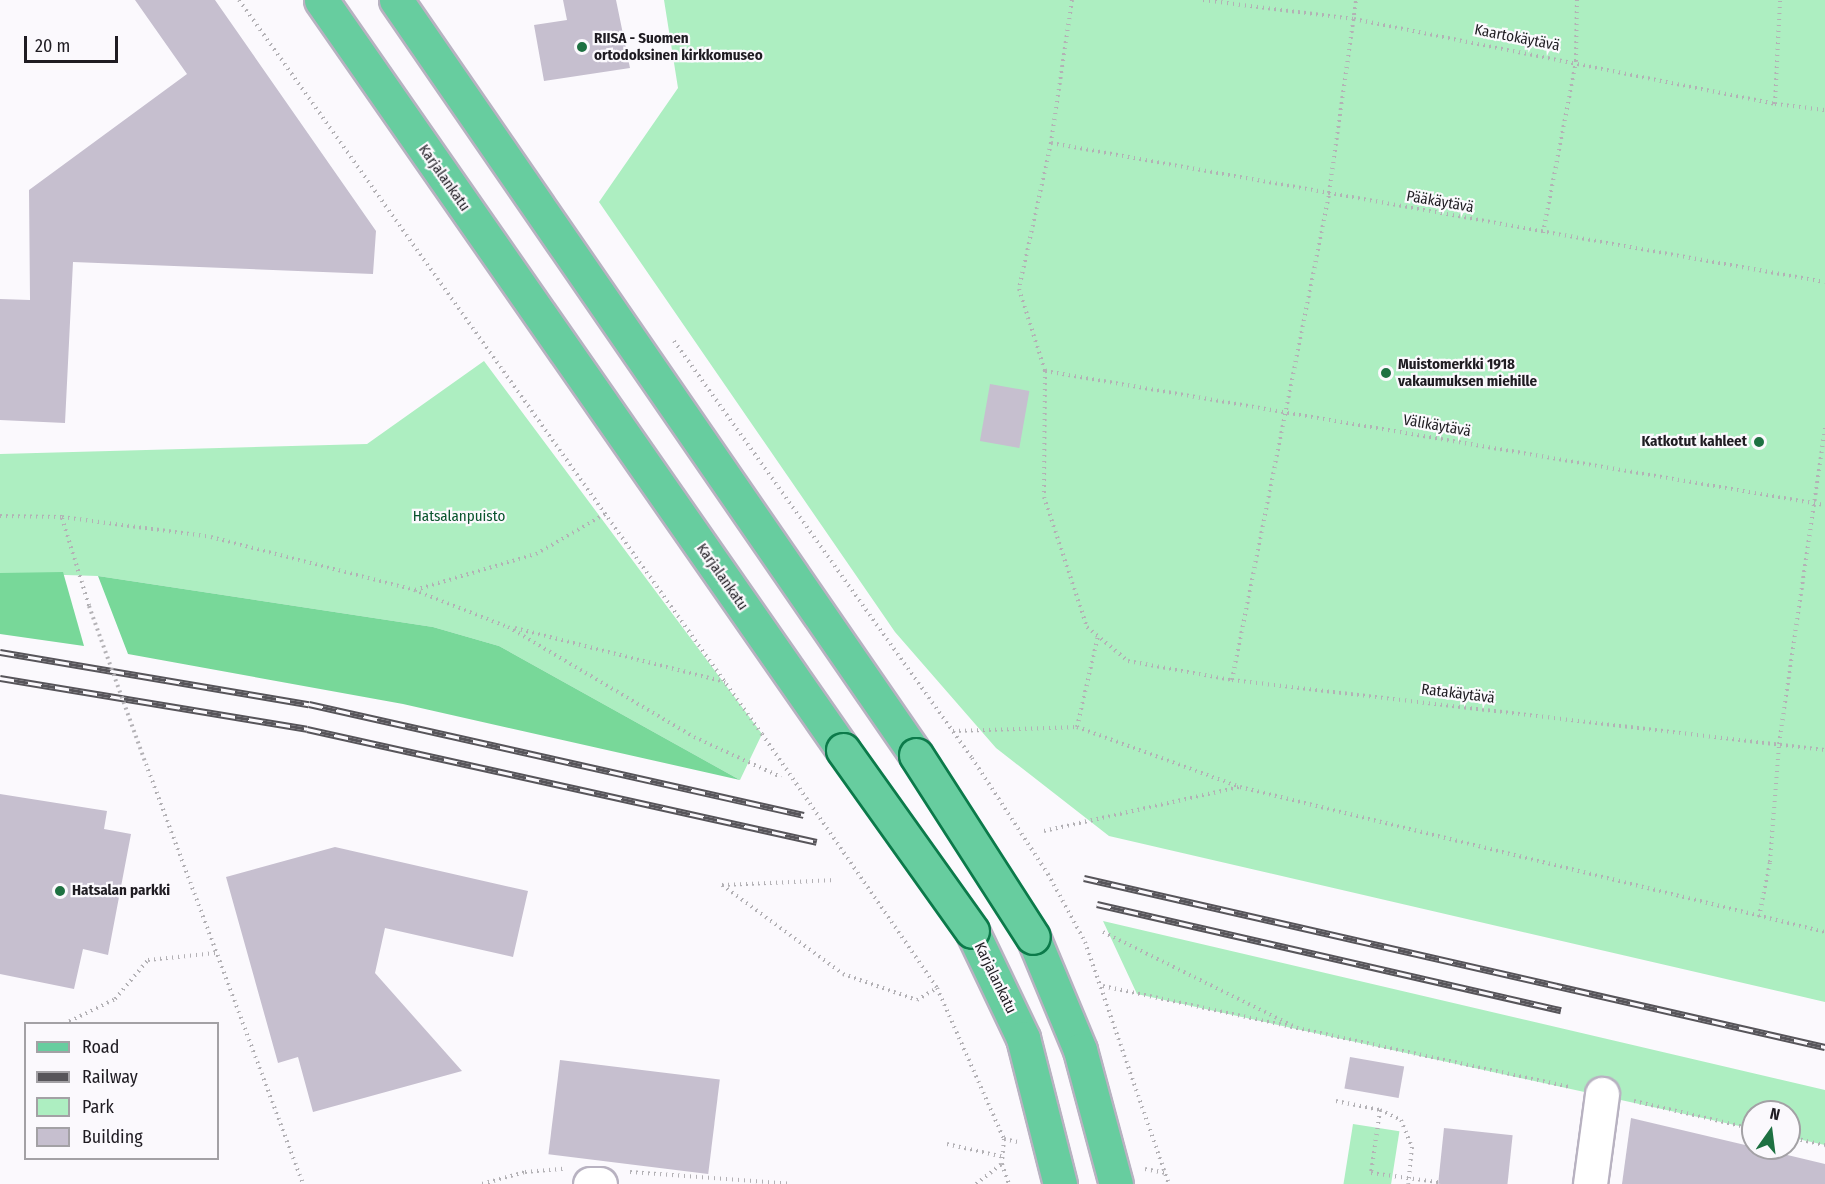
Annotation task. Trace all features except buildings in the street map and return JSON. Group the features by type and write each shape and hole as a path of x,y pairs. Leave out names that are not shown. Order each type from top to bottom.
{"main road":[{"name":"Karjalankatu","path":"321,0 843,750 972,931 1023,1038 1060,1184"},
{"path":"396,0 916,755 1033,937 1080,1050 1116,1184"}],"street":[{"path":"1590,1184 1602,1094"},
{"path":"579,1176 612,1178"}],"path":[{"path":"239,0 762,734 937,988 1004,1139 1002,1164 1009,1184"},
{"name":"Ratakäytävä","path":"1072,0 1051,143 1019,289 1045,371 1044,497 1071,587 1087,627 1128,661 1232,680 1825,750"},
{"name":"Kaartokäytävä","path":"1203,0 1354,19 1576,61 1775,104 1825,110"},
{"path":"1232,680 1329,194 1356,0"},
{"path":"1543,232 1576,61 1577,0"},
{"path":"1775,104 1780,0"},
{"name":"Pääkäytävä","path":"1051,143 1825,282"},
{"path":"667,331 972,758 1048,874 1085,942 1103,986 1169,1184"},
{"name":"Välikäytävä","path":"1045,371 1825,505"},
{"path":"1759,917 1770,862 1779,744 1825,427"},
{"path":"414,590 536,554 605,513"},
{"path":"0,516 62,517 211,537 414,590 508,627 725,682"},
{"path":"62,517 89,606 146,764 303,1184"},
{"path":"508,627 694,738 781,777"},
{"path":"1077,728 1098,636"},
{"path":"953,731 1077,728 1240,787 1825,932"},
{"path":"1044,831 1240,787"},
{"path":"836,880 722,885 843,974 917,1000 937,988"},
{"path":"1103,932 1304,1032"},
{"path":"66,1022 115,999 148,960 216,953"},
{"path":"1103,986 1741,1126"},
{"path":"1336,1101 1380,1110 1401,1120 1409,1135 1408,1184"},
{"path":"1380,1110 1371,1173 1438,1182"},
{"path":"1801,1140 1825,1145"},
{"path":"946,1144 1004,1157"},
{"path":"976,1184 1002,1164"},
{"path":"482,1184 525,1172 579,1176"},
{"path":"612,1178 792,1184"}],"green space":[{"path":"664,0 1825,0 1825,1002 1109,836 996,748 895,632 599,202 678,88"},
{"name":"Hatsalanpuisto","path":"484,361 762,734 740,780 499,646 433,627 98,576 0,573 0,454 367,444"},
{"path":"63,572 84,646 0,634 0,573"},
{"path":"98,576 433,627 499,646 740,780 403,704 128,654"},
{"path":"1103,921 1825,1090 1825,1145 1801,1140 1801,1100 1741,1100 1741,1126 1137,994"},
{"path":"1353,1124 1399,1131 1391,1184 1343,1184"}],"railway":[{"path":"0,652 309,704 804,815"},
{"path":"0,678 307,729 817,842"},
{"path":"1084,878 1825,1047"},
{"path":"1097,904 1561,1010"}],"place":[{"name":"RIISA - Suomen ortodoksinen kirkkomuseo","path":"582,47"},
{"name":"Muistomerkki 1918 vakaumuksen miehille","path":"1386,373"},
{"name":"Katkotut kahleet","path":"1759,442"},
{"name":"Hatsalan parkki","path":"60,891"}]}
